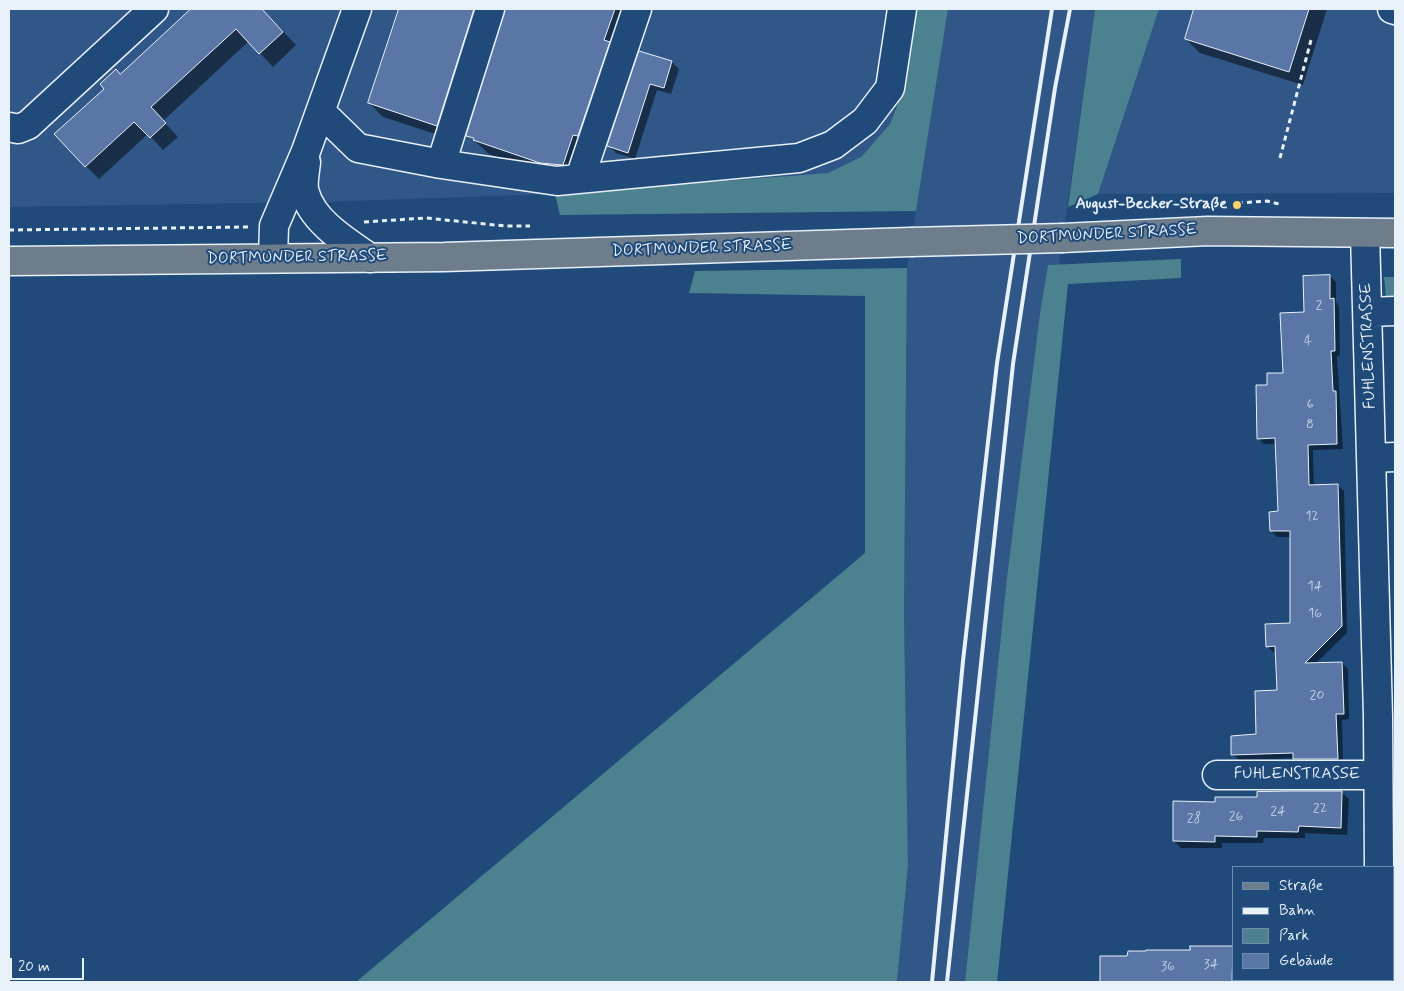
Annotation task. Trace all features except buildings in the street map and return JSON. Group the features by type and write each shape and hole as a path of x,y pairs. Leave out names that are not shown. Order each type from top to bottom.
{"main road":[{"name":"DORTMUNDER STRASSE","path":"9,261 370,258 1063,238 1208,231 1395,232"}],"street":[{"path":"9,127 18,128 28,125 154,9"},
{"path":"273,258 274,226 306,151 358,9"},
{"path":"441,164 490,9"},
{"path":"580,178 637,9"},
{"path":"320,112 358,148 441,164 557,181 799,158 833,145 865,121 890,88 902,9"},
{"path":"306,151 304,192 311,208 326,224 370,258"},
{"name":"FUHLENSTRASSE","path":"1365,233 1368,312 1383,458 1386,716 1377,775 1379,866"},
{"path":"1368,312 1395,312"},
{"name":"FUHLENSTRASSE","path":"1217,775 1377,775"}],"path":[{"path":"1280,158 1311,40"},
{"path":"326,224 426,218 505,226 534,226"},
{"path":"9,230 274,226"}],"shaded area":[{"path":"9,9 917,9 904,88 890,124 861,157 828,173 555,194 319,202 9,207"},
{"path":"948,9 1095,9 1059,265 1048,266 1040,313 1007,577 965,982 897,982 908,866 904,615 907,268"},
{"path":"1159,9 1395,9 1395,193 1098,194"}],"green space":[{"path":"917,9 948,9 916,211 560,215 555,194 828,173 861,157 890,124 904,88"},
{"path":"1095,9 1159,9 1098,194 1068,207"},
{"path":"1181,259 1181,278 1068,284 997,982 965,982 1007,577 1040,313 1048,265"},
{"path":"907,268 904,615 908,866 897,982 356,982 865,553 865,296 689,293 695,271"},
{"path":"1384,277 1395,277 1395,297 1386,297"}],"railway":[{"path":"932,982 963,661 997,363 1052,9"},
{"path":"947,982 1013,364 1055,88 1070,9"}],"place":[{"name":"August-Becker-Straße","path":"1237,205"}]}
